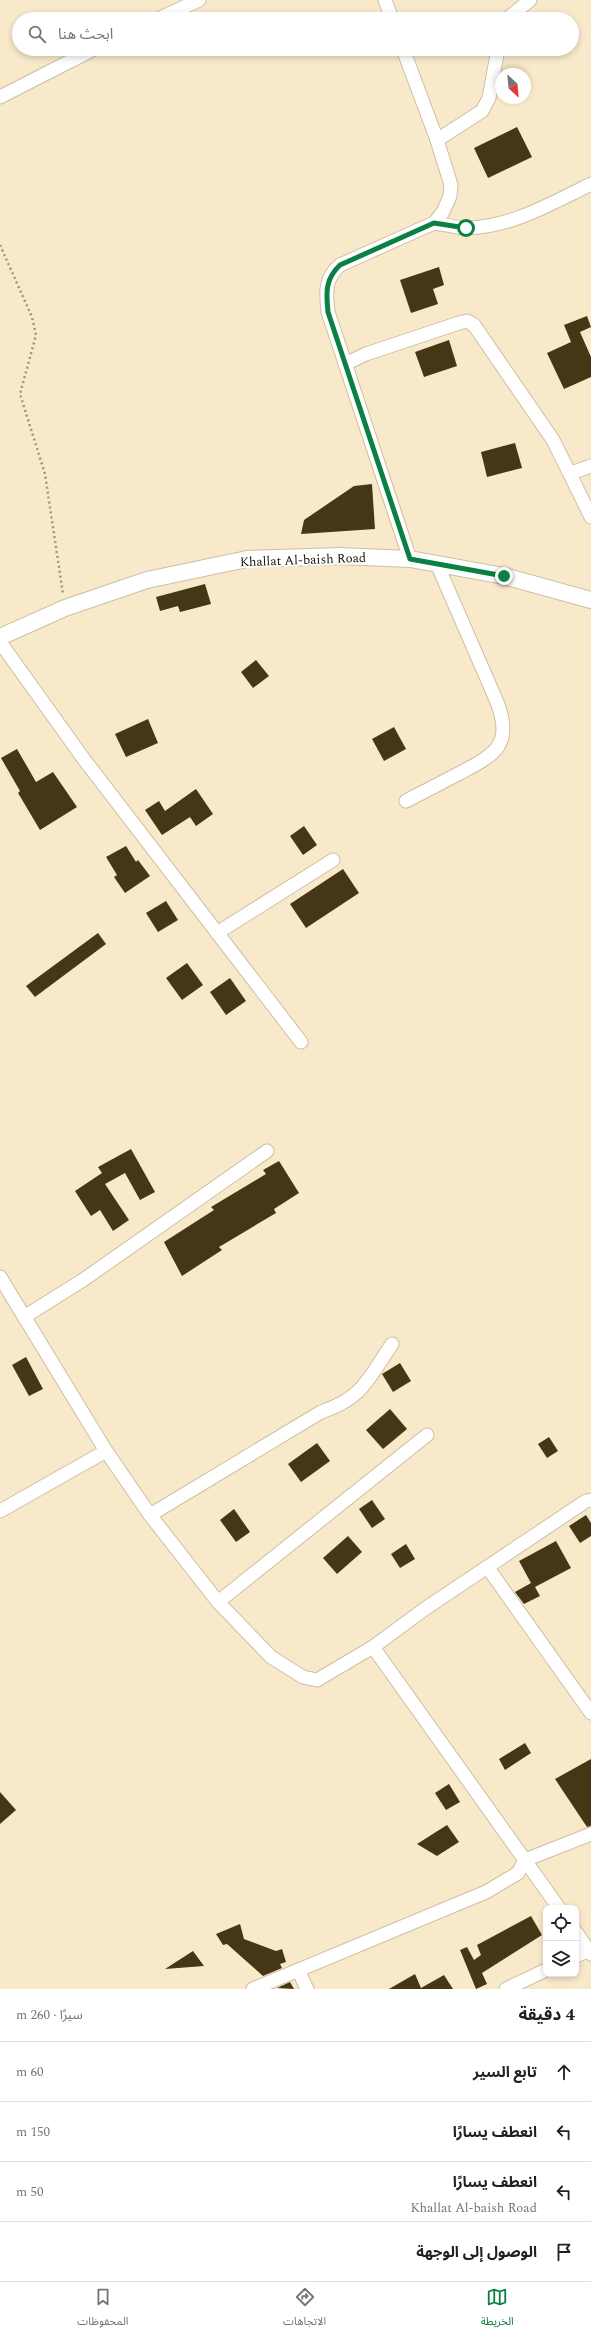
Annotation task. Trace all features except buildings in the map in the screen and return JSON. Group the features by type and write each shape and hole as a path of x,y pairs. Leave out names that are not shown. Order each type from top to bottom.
{"street":[{"path":"173,12 199,0"},
{"path":"385,0 389,12"},
{"path":"515,12 530,0"},
{"path":"0,97 80,56"},
{"path":"406,56 437,140 451,185 450,196 443,212 434,223 340,265 331,273 326,287 328,312 410,559"},
{"path":"437,140 482,112 489,98 497,56"},
{"path":"434,223 466,228 496,224 523,217 591,184"},
{"path":"345,364 366,354 467,322 474,325 553,440 571,473 591,517"},
{"path":"571,473 591,466"},
{"name":"Khallat Al-baish Road","path":"0,636 65,608 147,580 247,560 340,556 410,559 504,576 591,600"},
{"path":"406,801 489,758 499,744 503,732 504,720 497,702 437,564"},
{"path":"0,642 83,758 300,1042"},
{"path":"217,933 332,860"},
{"path":"24,1317 83,1280 266,1152"},
{"path":"0,1277 106,1451 150,1515 218,1602 271,1657 303,1678 312,1680 322,1678 373,1647 426,1608 488,1568 586,1501 591,1500"},
{"path":"150,1515 321,1412 341,1405 353,1398 363,1387 392,1344"},
{"path":"218,1602 427,1435"},
{"path":"0,1511 106,1451"},
{"path":"488,1568 591,1713"},
{"path":"373,1647 557,1905"},
{"path":"253,1989 486,1892 518,1873 525,1860 591,1834"},
{"path":"579,1936 590,1952 579,1955"},
{"path":"298,1970 307,1989"},
{"path":"506,1989 543,1971"}],"path":[{"path":"0,245 32,317 36,335 20,394 45,474 65,608"}],"route":[{"path":"466,228 434,223 340,265 331,273 326,287 328,312 376,452 410,559 504,576"}]}
